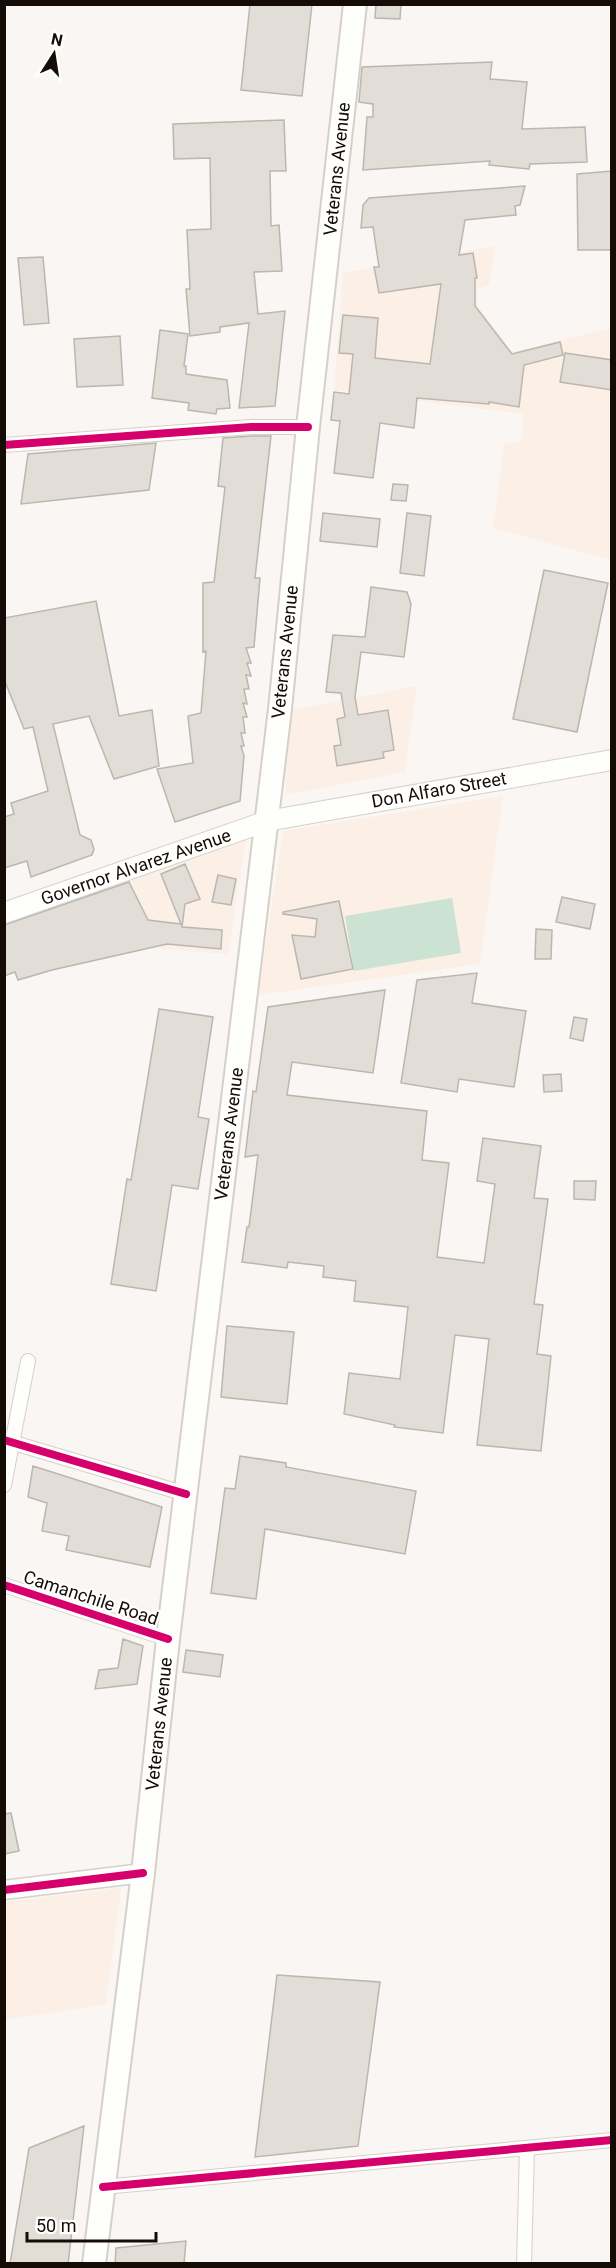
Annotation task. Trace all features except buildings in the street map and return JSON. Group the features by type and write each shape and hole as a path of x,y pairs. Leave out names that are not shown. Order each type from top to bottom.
{"main road":[{"name":"Veterans Avenue","path":"94,2264 143,1873 168,1639 280,710 354,4"},
{"name":"Don Alfaro Street","path":"267,821 612,760"},
{"name":"Governor Alvarez Avenue","path":"4,913 267,821"}],"street":[{"path":"4,445 251,427 308,427"},
{"path":"4,1485 9,1441 28,1361"},
{"path":"9,1441 186,1494"},
{"name":"Camanchile Road","path":"4,1585 168,1639"},
{"path":"4,1890 143,1873"},
{"path":"103,2187 612,2140"},
{"path":"524,2264 527,2148"}],"shaded area":[{"path":"495,246 489,285 477,289 478,306 512,352 611,328 611,560 493,528 504,444 521,441 524,414 334,390 343,273"},
{"path":"417,686 405,772 285,795 291,710"},
{"path":"503,796 480,964 258,995 283,831"},
{"path":"246,839 228,954 162,949 130,879"},
{"path":"121,1888 106,2004 5,2020 5,1902"}],"green space":[{"path":"452,898 461,953 354,971 345,916"}],"cycle path":[{"path":"4,445 251,427 308,427"},
{"path":"4,1440 186,1494"},
{"path":"4,1585 168,1639"},
{"path":"4,1890 143,1873"},
{"path":"103,2187 612,2140"}]}
